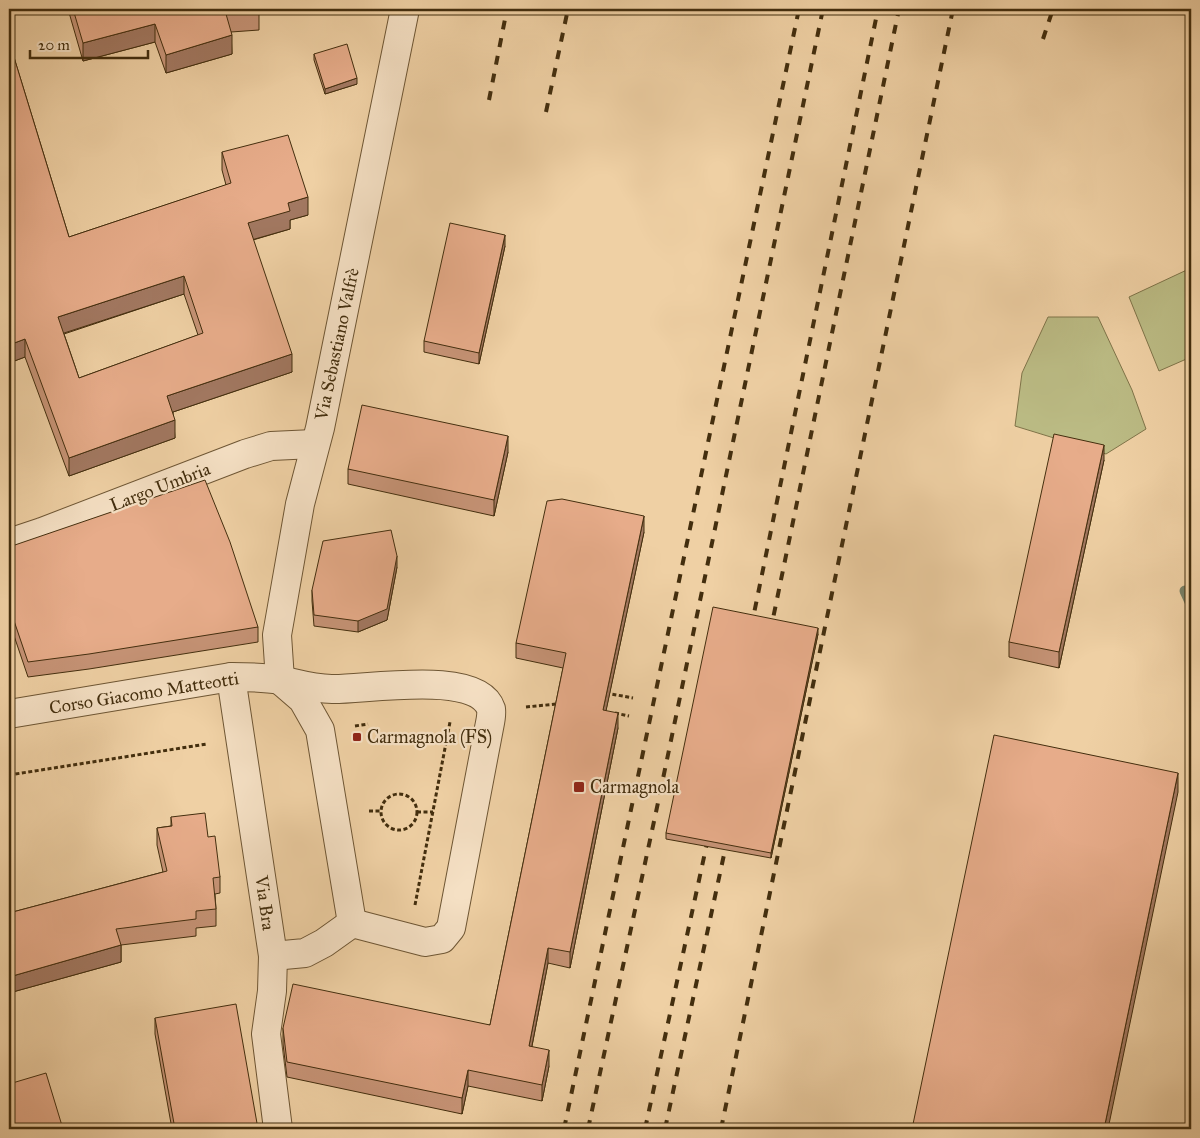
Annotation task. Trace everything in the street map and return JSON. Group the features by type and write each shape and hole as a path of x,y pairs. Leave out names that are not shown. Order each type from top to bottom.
{"street":[{"name":"Via Sebastiano Valfrè","path":"280,680 277,635 314,444 320,428 405,9"},
{"name":"Largo Umbria","path":"9,543 245,454 271,446 314,444"},
{"name":"Corso Giacomo Matteotti","path":"9,714 231,677 280,680 306,687 332,689 441,684 476,693 486,702 491,710 452,928 442,939 425,942 352,923"},
{"name":"Via Bra","path":"231,677 273,956 266,1034 278,1129"},
{"path":"273,956 305,953 324,943 352,923 320,730 303,700 280,680"}],"path":[{"path":"597,692 633,698"},
{"path":"612,712 629,716"},
{"path":"407,904 415,906 451,715"},
{"path":"353,726 354,735"},
{"path":"403,794 413,801 417,812 414,823 398,830 387,826 383,822 381,811 382,805 391,796 403,794"},
{"path":"364,811 381,811"},
{"path":"417,812 433,812"}],"green space":[{"path":"1191,268 1191,357 1159,371 1129,297"},
{"path":"1048,317 1098,317 1132,390 1146,429 1106,454 1015,426 1022,373"}],"building":[{"path":"73,9 258,9 259,12 226,14 232,35 166,55 155,24 83,43"},
{"path":"9,41 69,237 231,183 222,152 288,135 308,197 288,203 290,211 248,223 292,354 167,396 175,420 69,458 25,339 9,345 9,250 12,249 9,240","holes":["184,276 203,333 79,378 58,317"]},
{"path":"347,44 357,78 325,89 314,54"},
{"path":"450,223 505,235 479,353 424,341"},
{"path":"362,405 508,436 494,500 348,469"},
{"path":"1054,434 1104,445 1059,652 1009,642"},
{"path":"205,480 230,542 258,627 28,662 9,606 9,547"},
{"path":"562,499 644,516 603,710 618,713 570,952 548,948 529,1046 549,1050 542,1085 468,1070 462,1098 287,1062 283,1028 293,984 490,1025 566,653 516,643 547,501"},
{"path":"391,530 397,556 387,609 358,621 314,615 312,590 323,541"},
{"path":"713,607 818,628 771,853 666,833"},
{"path":"994,735 1178,773 1104,1129 912,1129"},
{"path":"205,813 208,837 215,836 220,877 213,878 216,909 196,911 196,919 116,929 121,945 9,977 9,913 167,871 157,828 172,826 171,817"},
{"path":"236,1004 258,1129 175,1129 155,1018"},
{"path":"46,1073 63,1129 9,1129 9,1084"}],"waterway":[{"path":"1185,591 1191,604"}],"railway":[{"path":"489,100 507,9"},
{"path":"546,112 568,9"},
{"path":"599,14 600,9"},
{"path":"564,1129 799,9"},
{"path":"588,1129 659,798 823,9"},
{"path":"751,628 878,9"},
{"path":"770,633 899,9"},
{"path":"721,1129 953,9"},
{"path":"1043,39 1053,9"},
{"path":"645,1129 709,834"},
{"path":"665,1129 728,836"}],"place":[{"name":"Carmagnola (FS)","path":"357,737"},
{"name":"Carmagnola","path":"579,787"}]}
